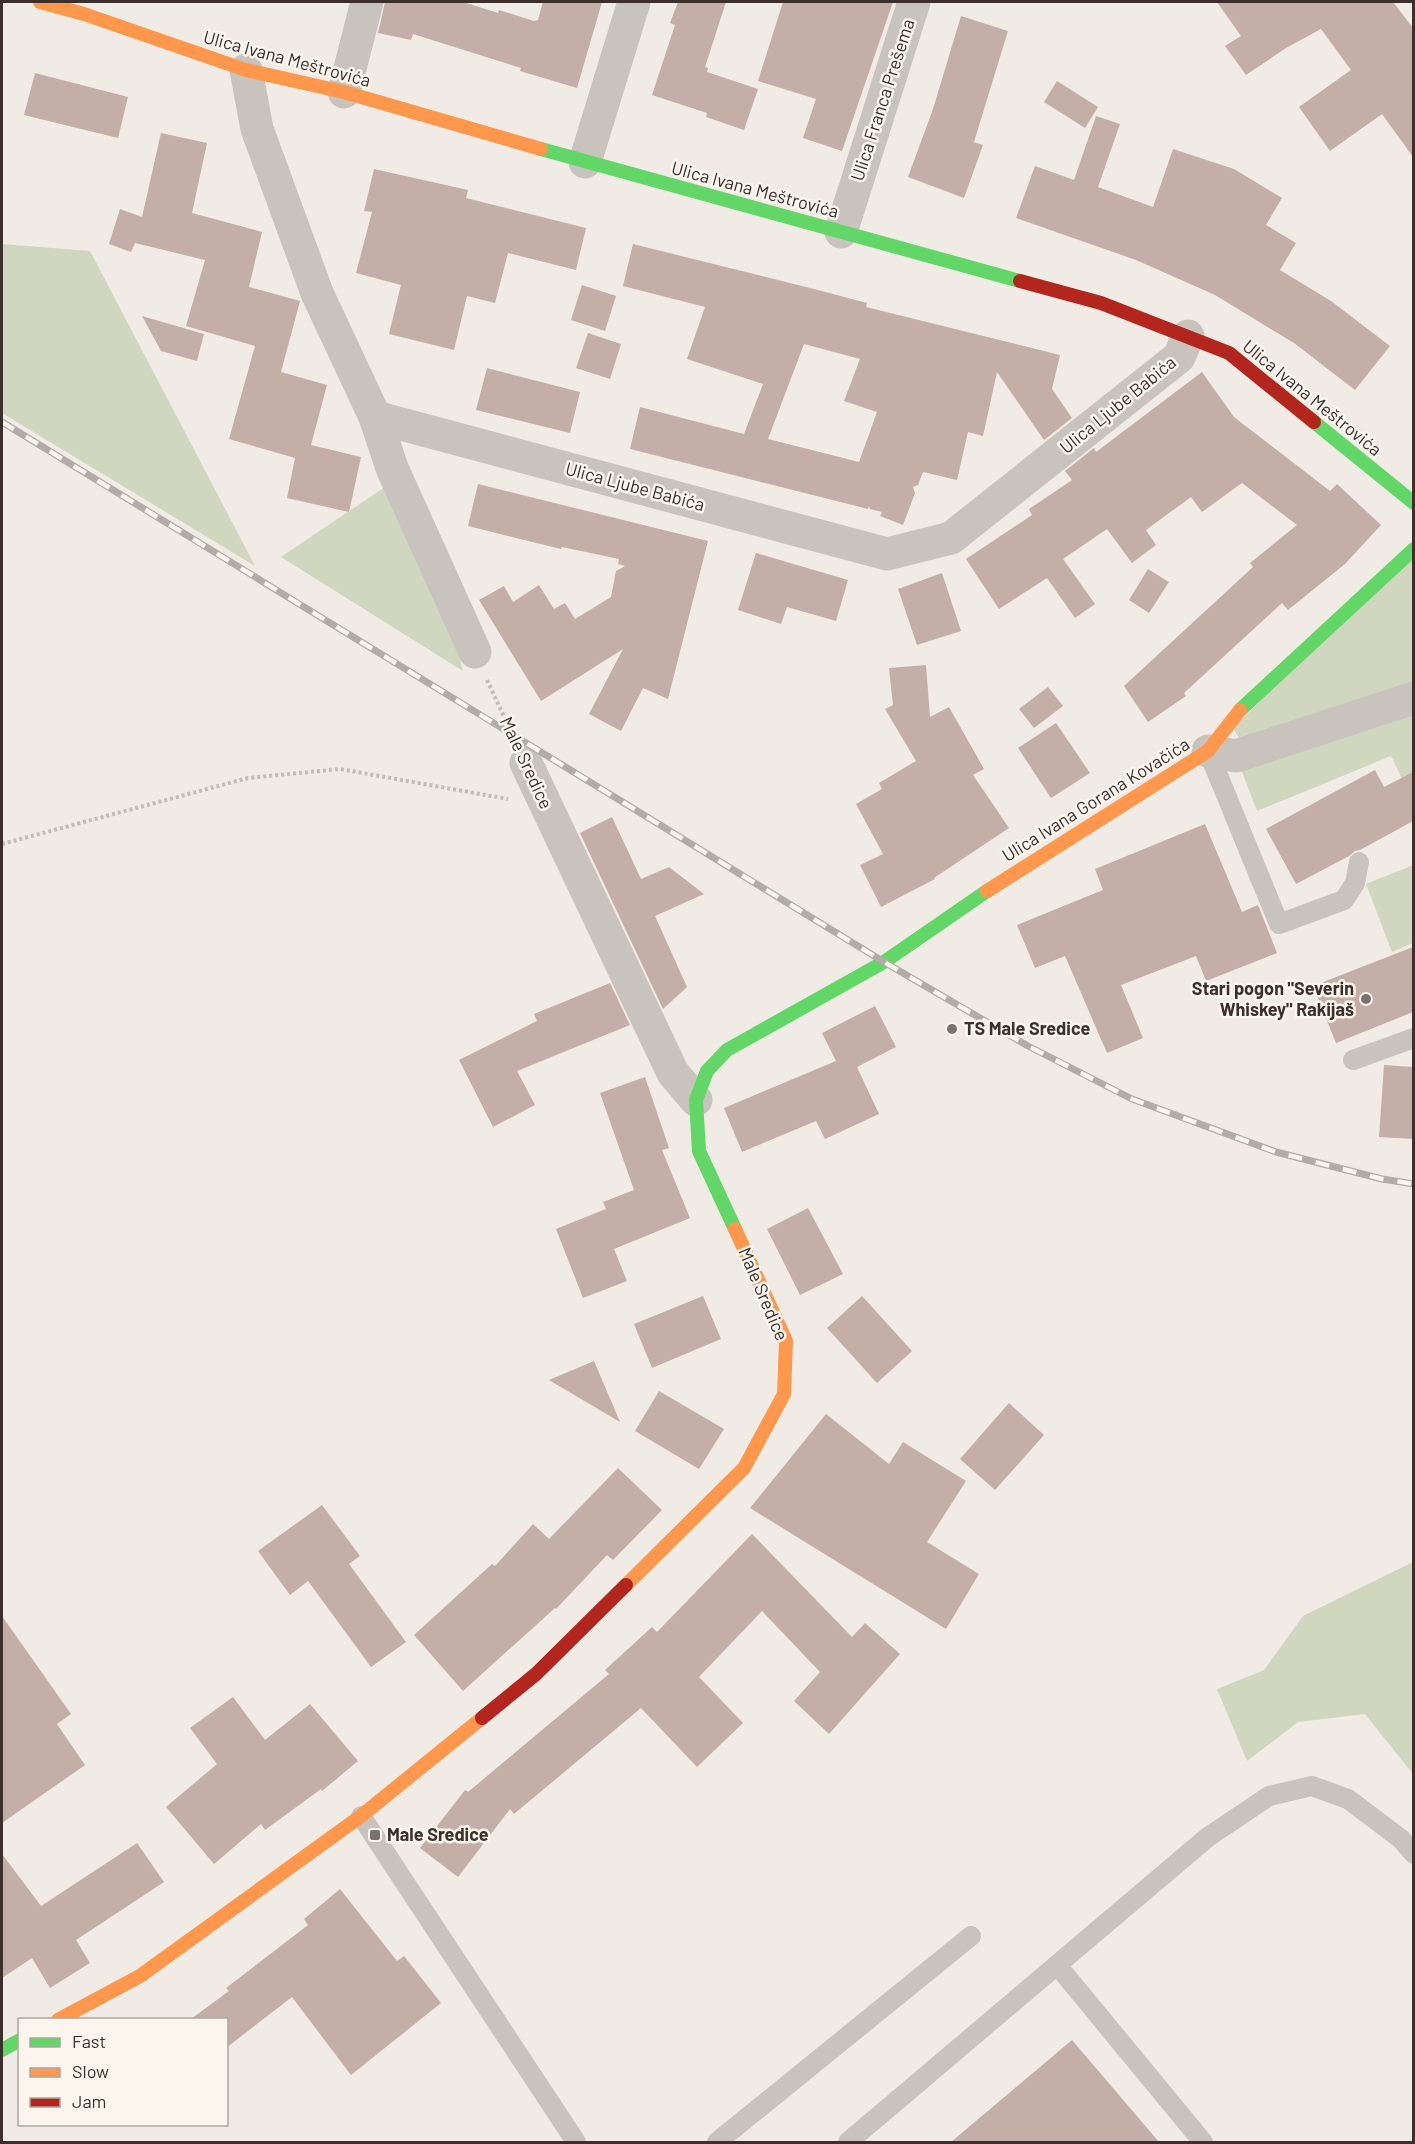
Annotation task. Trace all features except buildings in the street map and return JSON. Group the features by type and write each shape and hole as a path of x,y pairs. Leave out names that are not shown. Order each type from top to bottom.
{"street":[{"name":"Ulica Ivana Meštrovića","path":"40,2 86,8 246,70 344,92 585,162 1101,303 1229,353 1413,503"},
{"path":"344,92 367,2"},
{"path":"585,162 634,2"},
{"name":"Ulica Franca Prešema","path":"841,232 914,2"},
{"path":"246,70 257,129 313,282 375,417 392,468 475,652"},
{"name":"Ulica Ljube Babića","path":"375,417 887,554 951,538 1179,357 1188,336"},
{"name":"Ulica Ivana Gorana Kovačića","path":"884,962 1011,874 1208,751 1238,712 1413,549"},
{"path":"1208,751 1236,756 1413,698"},
{"name":"Male Sredice","path":"526,764 674,1073 696,1100"},
{"name":"Male Sredice","path":"60,2018 140,1976 361,1816 536,1674 744,1468 784,1394 786,1341 699,1151 696,1100 706,1071 727,1050 884,962"},
{"path":"2,2050 18,2041"}],"lane":[{"path":"1208,751 1279,924 1344,900 1355,883 1359,862"},
{"path":"1353,1060 1413,1038"},
{"path":"848,2142 1208,1837 1269,1796 1312,1786 1348,1799 1401,1839 1413,1854"},
{"path":"361,1816 576,2142"},
{"path":"717,2142 971,1936"},
{"path":"1057,1965 1203,2142"}],"path":[{"name":"Male Sredice","path":"475,652 526,764"},
{"path":"2,844 248,778 340,769 546,805"}],"green space":[{"path":"2,244 90,251 255,566 2,413"},
{"path":"394,481 454,637 463,671 281,557"},
{"path":"1413,549 1413,801 1391,756 1257,811 1236,756 1241,741 1233,728"},
{"path":"1413,865 1413,943 1392,952 1366,884"},
{"path":"1413,1562 1413,1774 1365,1714 1298,1722 1247,1761 1217,1689 1264,1670 1303,1616"}],"railway":[{"path":"2,422 884,962 1028,1046 1132,1099 1276,1152 1382,1179 1414,1184"}],"traffic: fast":[{"path":"541,149 1020,281"},
{"path":"1314,422 1414,503"},
{"path":"1240,710 1414,549"},
{"path":"735,1229 699,1151 696,1100 707,1071 727,1050 884,962 987,891"},
{"path":"2,2050 18,2041"}],"traffic: slow":[{"path":"40,2 84,14 246,70 344,92 541,149"},
{"path":"987,891 1208,751 1240,710"},
{"path":"626,1585 744,1468 784,1394 786,1341 735,1229"},
{"path":"62,2018 140,1976 361,1816 482,1718"}],"traffic: jam":[{"path":"1020,281 1101,303 1229,353 1314,422"},
{"path":"482,1718 536,1674 626,1585"}],"place":[{"name":"Stari pogon \"Severin Whiskey\" Rakijaš","path":"1366,999"},
{"name":"TS Male Sredice","path":"952,1029"},
{"name":"Male Sredice","path":"375,1835"}]}
